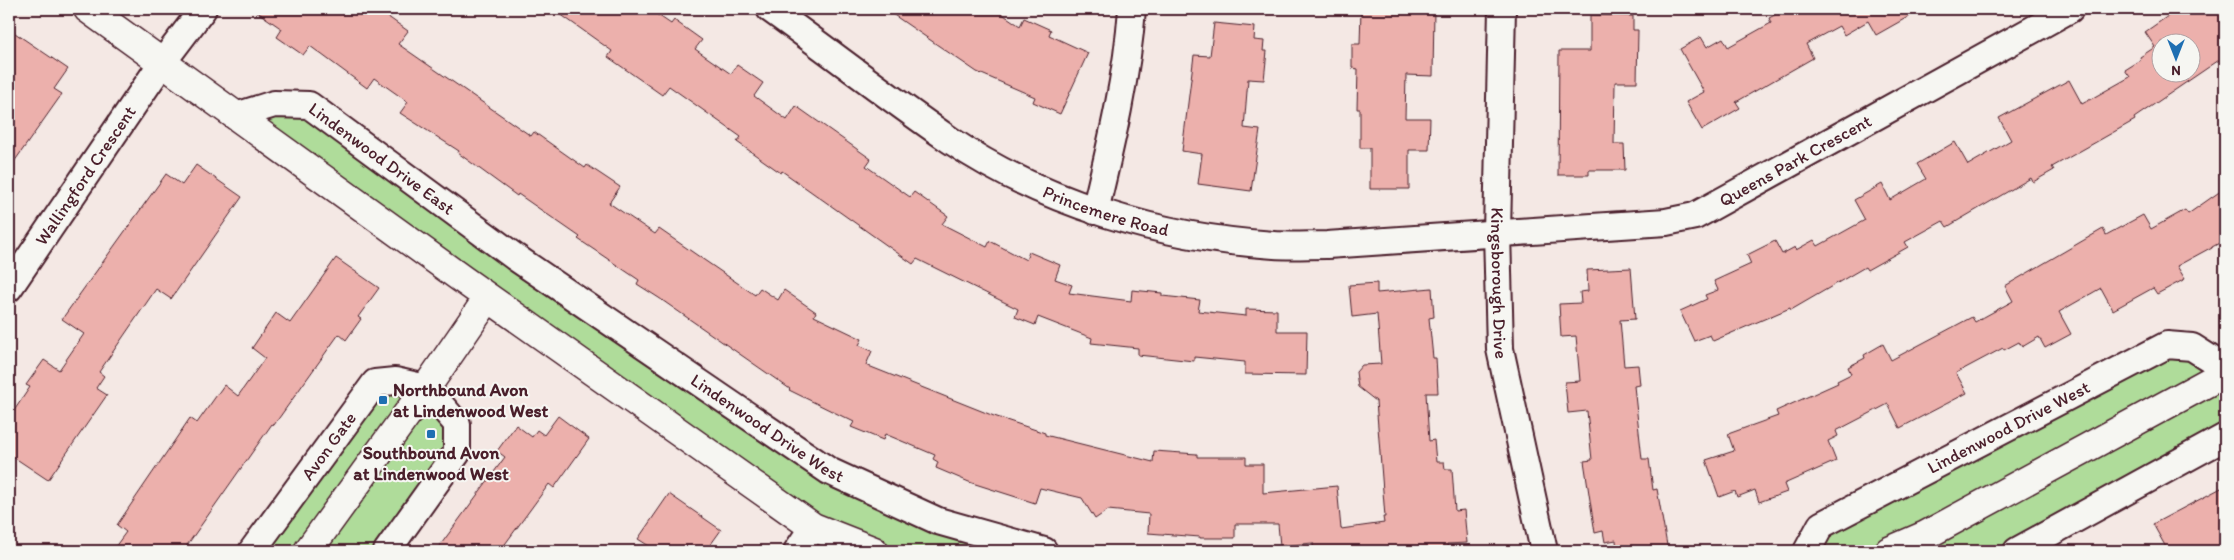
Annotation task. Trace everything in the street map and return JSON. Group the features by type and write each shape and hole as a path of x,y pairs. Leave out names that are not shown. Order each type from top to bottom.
{"street":[{"path":"88,9 488,298 813,527 874,551"},
{"path":"162,63 203,9"},
{"name":"Princemere Road","path":"770,9 951,141 1038,187 1096,211 1172,232 1274,245 1327,245 1497,232"},
{"path":"1096,211 1124,81 1132,9"},
{"name":"Kingsborough Drive","path":"1502,9 1497,232 1500,349 1544,551"},
{"name":"Queens Park Crescent","path":"1497,232 1666,222 1695,216 2070,9"},
{"name":"Wallingford Crescent","path":"9,288 162,63"},
{"name":"Lindenwood Drive East","path":"236,116 274,104 309,105 515,257"},
{"name":"Lindenwood Drive West","path":"515,257 829,471 938,520 1044,551"},
{"path":"308,551 426,388 488,298"},
{"name":"Lindenwood Drive West","path":"1807,551 1821,525 2167,345 2192,347 2225,368"},
{"path":"1889,551 1926,535 2225,372"},
{"name":"Avon Gate","path":"252,551 375,383 395,381 426,388"},
{"path":"387,551 457,453 457,424 426,388"},
{"path":"2017,551 2225,437"},
{"path":"797,551 813,527"}],"green space":[{"path":"309,105 829,471 1044,551 874,551 813,527 236,116"},
{"path":"2167,345 2225,368 2225,437 2017,551 1807,551 1807,548"},
{"path":"375,383 426,388 457,453 387,551 252,551"}],"building":[{"path":"253,9 377,9 408,31 398,44 531,136 534,132 585,168 587,165 620,187 609,203 655,234 659,229 755,295 760,288 778,300 784,290 816,312 814,316 862,339 859,345 872,351 866,365 994,416 1045,433 1045,435 1153,462 1154,451 1197,454 1197,457 1246,457 1246,464 1263,464 1263,493 1337,486 1341,529 1384,523 1383,517 1385,517 1376,401 1358,387 1356,372 1362,365 1381,364 1377,314 1352,317 1349,285 1377,283 1377,293 1432,288 1434,317 1429,318 1433,358 1436,358 1438,393 1426,393 1429,441 1434,440 1436,462 1444,462 1445,469 1452,469 1455,511 1464,510 1467,543 1447,544 1448,551 1314,551 1313,543 1280,546 1278,524 1235,524 1235,538 1200,538 1148,533 1149,514 1108,510 1095,519 1082,498 1040,488 1035,503 969,482 936,468 938,462 933,459 935,455 885,434 883,440 851,427 854,422 789,390 637,284 639,280 578,239 580,237 518,194 517,196 458,153 459,151 400,113 408,102 374,78 367,88 310,46 303,55 277,37 282,29"},
{"path":"553,9 649,9 671,24 674,20 702,40 695,49 731,74 737,65 763,83 754,96 787,120 796,106 871,159 866,166 910,197 914,192 948,216 942,224 987,247 990,241 1026,260 1029,252 1060,265 1055,279 1072,285 1069,293 1131,301 1132,290 1162,293 1162,296 1200,300 1198,311 1246,316 1246,309 1277,310 1277,331 1307,331 1306,375 1245,374 1245,362 1194,357 1194,361 1138,355 1138,348 1091,343 1092,338 1038,317 1035,325 1015,317 1018,309 917,259 913,264 782,171 781,173 737,142 741,137 669,86 662,95 608,57 612,51"},
{"path":"885,9 995,9 1020,26 1024,18 1051,30 1049,35 1088,53 1060,114 1033,102 1035,97 977,72"},
{"path":"1361,9 1434,9 1433,76 1406,75 1405,118 1430,118 1429,150 1409,150 1409,189 1370,189 1370,148 1360,148 1360,109 1357,109 1358,69 1352,68 1352,44 1360,44"},
{"path":"1786,9 1922,9 1876,35 1868,21 1844,35 1839,26 1806,44 1813,58 1736,102 1740,108 1702,130 1686,102 1704,92 1680,49 1701,37 1707,47 1723,38 1728,47 1771,23 1769,18"},
{"path":"2178,9 2225,9 2225,56 2202,72 2202,32 2152,32 2152,42 2145,32"},
{"path":"1590,15 1633,16 1633,30 1638,30 1637,82 1615,82 1614,144 1624,144 1625,170 1589,170 1589,175 1558,175 1559,51 1590,51"},
{"path":"1214,23 1255,27 1254,40 1264,41 1263,51 1267,51 1264,80 1248,79 1244,128 1260,130 1251,191 1198,184 1202,154 1182,151 1194,55 1210,56"},
{"path":"9,29 68,69 54,89 62,94 9,169"},
{"path":"2152,49 2152,82 2187,82 2134,118 2135,120 2052,167 2054,170 2033,182 2031,178 1947,227 1943,221 1905,242 1908,247 1867,270 1865,267 1791,310 1790,308 1713,341 1710,335 1694,341 1680,311 1707,299 1705,295 1718,290 1714,281 1751,264 1747,255 1775,241 1782,254 1795,247 1796,250 1814,240 1818,246 1865,220 1854,200 1882,184 1890,200 1926,179 1917,164 1955,142 1968,165 2011,140 1999,118 2069,80 2082,104 2130,77 2125,70 2141,60 2140,57"},
{"path":"196,165 242,197 171,299 156,289 99,372 104,376 96,388 107,395 48,480 9,454 9,418 30,387 26,385 44,360 59,370 84,334 62,319 166,174 182,185"},
{"path":"2225,188 2225,240 2177,266 2185,279 2157,294 2153,288 2113,310 2101,288 2059,312 2071,334 2045,348 2039,337 2022,347 2019,342 2004,350 2003,348 1956,373 1967,393 1900,428 1888,404 1836,431 1838,436 1828,441 1836,461 1784,484 1787,492 1759,502 1755,490 1737,497 1735,491 1719,497 1706,460 1734,451 1728,434 1778,416 1776,411 1838,383 1837,381 1851,374 1848,367 1865,358 1864,355 1883,344 1891,360 1972,317 1975,322 2013,301 2005,286 2103,229 2106,235 2143,215 2151,229 2185,210 2188,214"},
{"path":"336,258 379,288 358,317 361,319 346,340 339,334 274,425 272,424 183,551 112,551 126,532 117,525 190,418 197,423 224,385 238,396 265,358 252,348 276,313 290,323"},
{"path":"1631,268 1635,319 1620,320 1624,366 1638,365 1640,385 1634,386 1642,459 1649,459 1653,490 1657,489 1668,551 1617,551 1616,540 1605,542 1603,531 1595,533 1584,461 1592,460 1587,411 1568,413 1565,382 1580,381 1576,336 1561,337 1559,304 1581,303 1580,292 1588,291 1587,270"},
{"path":"558,416 589,439 554,488 549,484 500,551 436,551 505,457 497,451 516,425 532,437 537,430 544,435"},
{"path":"2225,486 2225,551 2168,551 2153,524"},
{"path":"669,494 721,530 706,551 657,551 638,539"}],"place":[{"name":"Northbound Avon at Lindenwood West","path":"383,400"},
{"name":"Southbound Avon at Lindenwood West","path":"431,434"}]}
